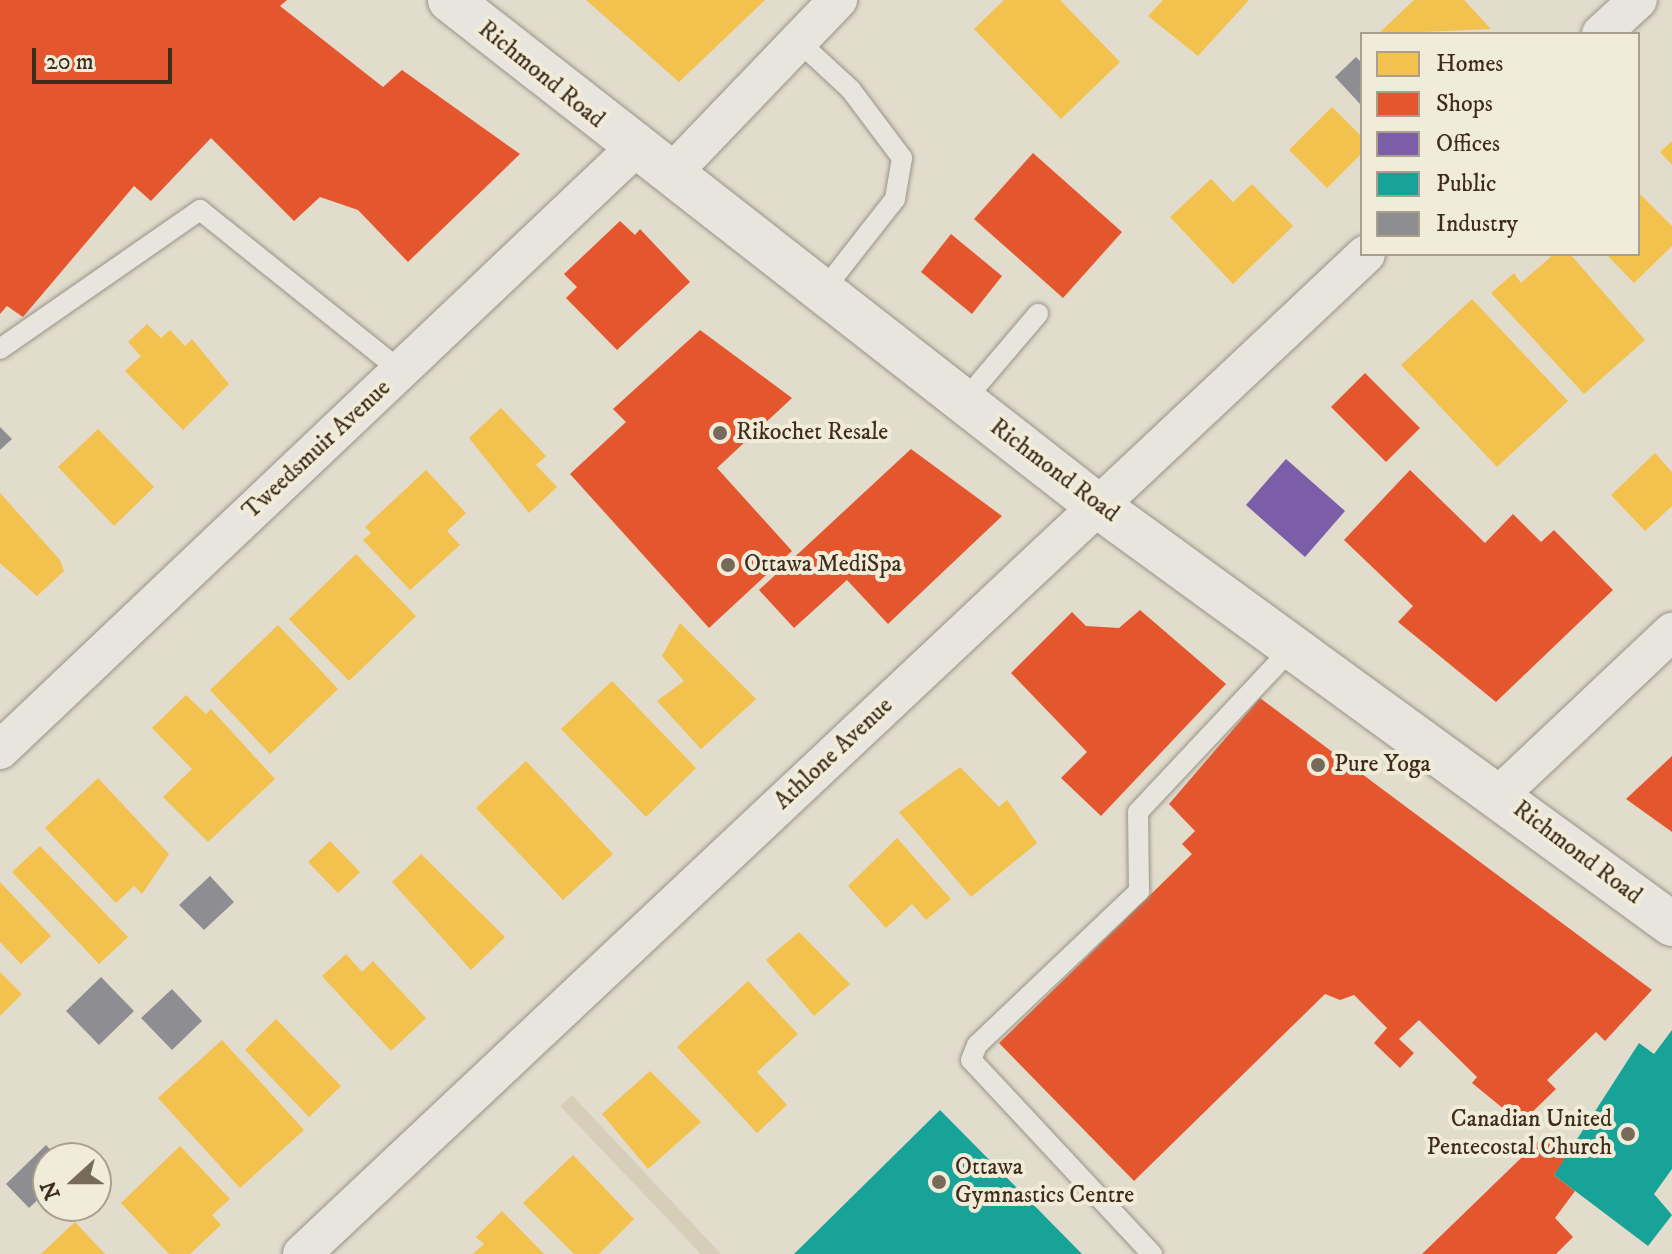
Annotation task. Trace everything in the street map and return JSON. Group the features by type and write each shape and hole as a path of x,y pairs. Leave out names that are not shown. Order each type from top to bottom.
{"main road":[{"name":"Richmond Road","path":"450,0 633,150 670,175 1098,506 1499,795 1672,924"}],"street":[{"path":"670,175 796,39 838,0"},
{"path":"1603,32 1638,0"},
{"name":"Tweedsmuir Avenue","path":"0,750 633,150"},
{"name":"Athlone Avenue","path":"302,1254 1364,256"},
{"path":"1499,795 1672,632"}],"lane":[{"path":"796,39 851,90 902,158 895,199 822,292"},
{"path":"0,349 200,210 401,371"},
{"path":"963,402 1038,314"},
{"path":"1152,1254 971,1060 977,1045 1139,891 1138,812 1293,647"}],"shaded area":[{"path":"572,1095 721,1254 701,1254 560,1106"}],"building: Homes":[{"path":"586,0 765,0 679,82"},
{"path":"1004,0 1060,0 1120,62 1061,119 974,29"},
{"path":"1163,0 1249,0 1198,56 1148,16"},
{"path":"1414,0 1464,0 1491,29 1423,32 1380,32"},
{"path":"1332,107 1360,135 1360,155 1327,188 1289,150"},
{"path":"1672,141 1672,165 1660,152"},
{"path":"1211,179 1233,202 1252,184 1293,226 1233,284 1170,217"},
{"path":"1640,194 1672,226 1672,246 1634,283 1608,256 1640,256"},
{"path":"1552,256 1572,256 1645,340 1584,394 1491,293 1514,273 1521,283"},
{"path":"1472,299 1568,401 1497,467 1401,365"},
{"path":"147,324 161,338 170,330 185,346 192,339 229,384 183,430 125,371 141,356 128,342"},
{"path":"501,408 546,456 536,465 557,487 529,513 469,438"},
{"path":"98,429 154,487 114,526 58,467"},
{"path":"1655,453 1672,472 1672,506 1645,531 1611,495"},
{"path":"426,470 466,513 447,531 460,545 410,590 363,540 371,533 365,527"},
{"path":"0,493 60,560 64,571 37,596 0,563"},
{"path":"356,554 416,616 349,681 289,619"},
{"path":"680,623 756,699 701,749 657,701 684,681 662,656"},
{"path":"278,625 338,689 270,754 210,690"},
{"path":"612,681 696,768 646,817 561,729"},
{"path":"186,695 206,714 211,709 275,779 208,842 163,797 192,769 152,728"},
{"path":"526,761 613,854 563,900 476,808"},
{"path":"960,767 999,807 1007,800 1037,843 971,897 899,812"},
{"path":"98,778 169,854 142,894 134,886 116,903 45,828"},
{"path":"897,838 951,899 926,920 912,904 886,928 848,886"},
{"path":"330,841 360,872 338,893 308,862"},
{"path":"40,846 128,937 99,964 12,872"},
{"path":"421,854 505,937 471,970 392,882"},
{"path":"0,882 51,936 21,964 0,942"},
{"path":"799,932 850,984 814,1016 766,960"},
{"path":"346,954 362,972 373,961 426,1018 391,1051 322,976"},
{"path":"0,972 22,994 0,1016"},
{"path":"748,981 798,1034 757,1072 787,1105 757,1133 677,1047"},
{"path":"276,1019 341,1086 309,1117 245,1050"},
{"path":"222,1040 304,1130 240,1188 158,1098"},
{"path":"650,1071 701,1122 648,1169 602,1114"},
{"path":"180,1146 230,1199 212,1215 221,1225 190,1254 169,1254 121,1203"},
{"path":"573,1155 634,1219 599,1254 574,1254 523,1203"},
{"path":"502,1211 544,1254 473,1254 484,1244 476,1237"},
{"path":"75,1222 105,1254 41,1254"}],"building: Shops":[{"path":"0,0 287,0 280,6 383,87 402,70 520,154 408,262 358,210 320,197 294,221 211,138 151,201 134,186 23,317 7,306 0,314"},
{"path":"1033,153 1122,232 1063,298 974,219"},
{"path":"620,221 635,235 640,229 690,282 617,350 566,298 577,287 564,274"},
{"path":"951,234 1002,276 972,314 921,272"},
{"path":"700,330 792,398 717,468 792,551 709,628 570,474 626,422 613,409"},
{"path":"1365,373 1420,428 1386,462 1331,407"},
{"path":"911,449 1002,516 888,624 847,580 794,628 759,590"},
{"path":"1410,470 1485,543 1513,514 1541,542 1554,530 1613,590 1496,702 1398,622 1413,606 1344,540"},
{"path":"1140,610 1226,684 1101,816 1061,778 1087,752 1011,673 1072,612 1086,626 1119,628"},
{"path":"1260,698 1652,990 1605,1041 1596,1032 1547,1080 1556,1089 1521,1123 1472,1083 1477,1077 1419,1020 1399,1039 1414,1053 1400,1068 1374,1043 1387,1028 1354,995 1340,1000 1325,994 1134,1181 999,1043 1192,854 1182,844 1195,831 1169,804"},
{"path":"1672,756 1672,832 1626,799"},
{"path":"1547,1133 1572,1150 1554,1175 1575,1191 1555,1218 1573,1237 1556,1254 1422,1254"}],"building: Offices":[{"path":"1286,459 1345,511 1305,557 1246,505"}],"building: Public":[{"name":"Canadian United Pentecostal Church","path":"1672,1030 1672,1169 1654,1194 1672,1215 1648,1246 1554,1175 1639,1043 1654,1054"},
{"name":"Ottawa Gymnastics Centre","path":"940,1110 1082,1254 794,1254"}],"building: Industry":[{"path":"1356,57 1360,61 1360,104 1335,77"},
{"path":"0,427 12,439 0,450"},
{"path":"210,876 234,902 204,930 179,905"},
{"path":"101,977 134,1011 99,1045 66,1011"},
{"path":"172,989 202,1021 172,1050 141,1018"},
{"path":"32,1159 32,1205 29,1208 6,1184"}],"place":[{"name":"Rikochet Resale","path":"720,433"},
{"name":"Ottawa MediSpa","path":"728,565"},
{"name":"Pure Yoga","path":"1318,765"},
{"name":"Canadian United Pentecostal Church","path":"1628,1134"},
{"name":"Ottawa Gymnastics Centre","path":"939,1182"}]}
